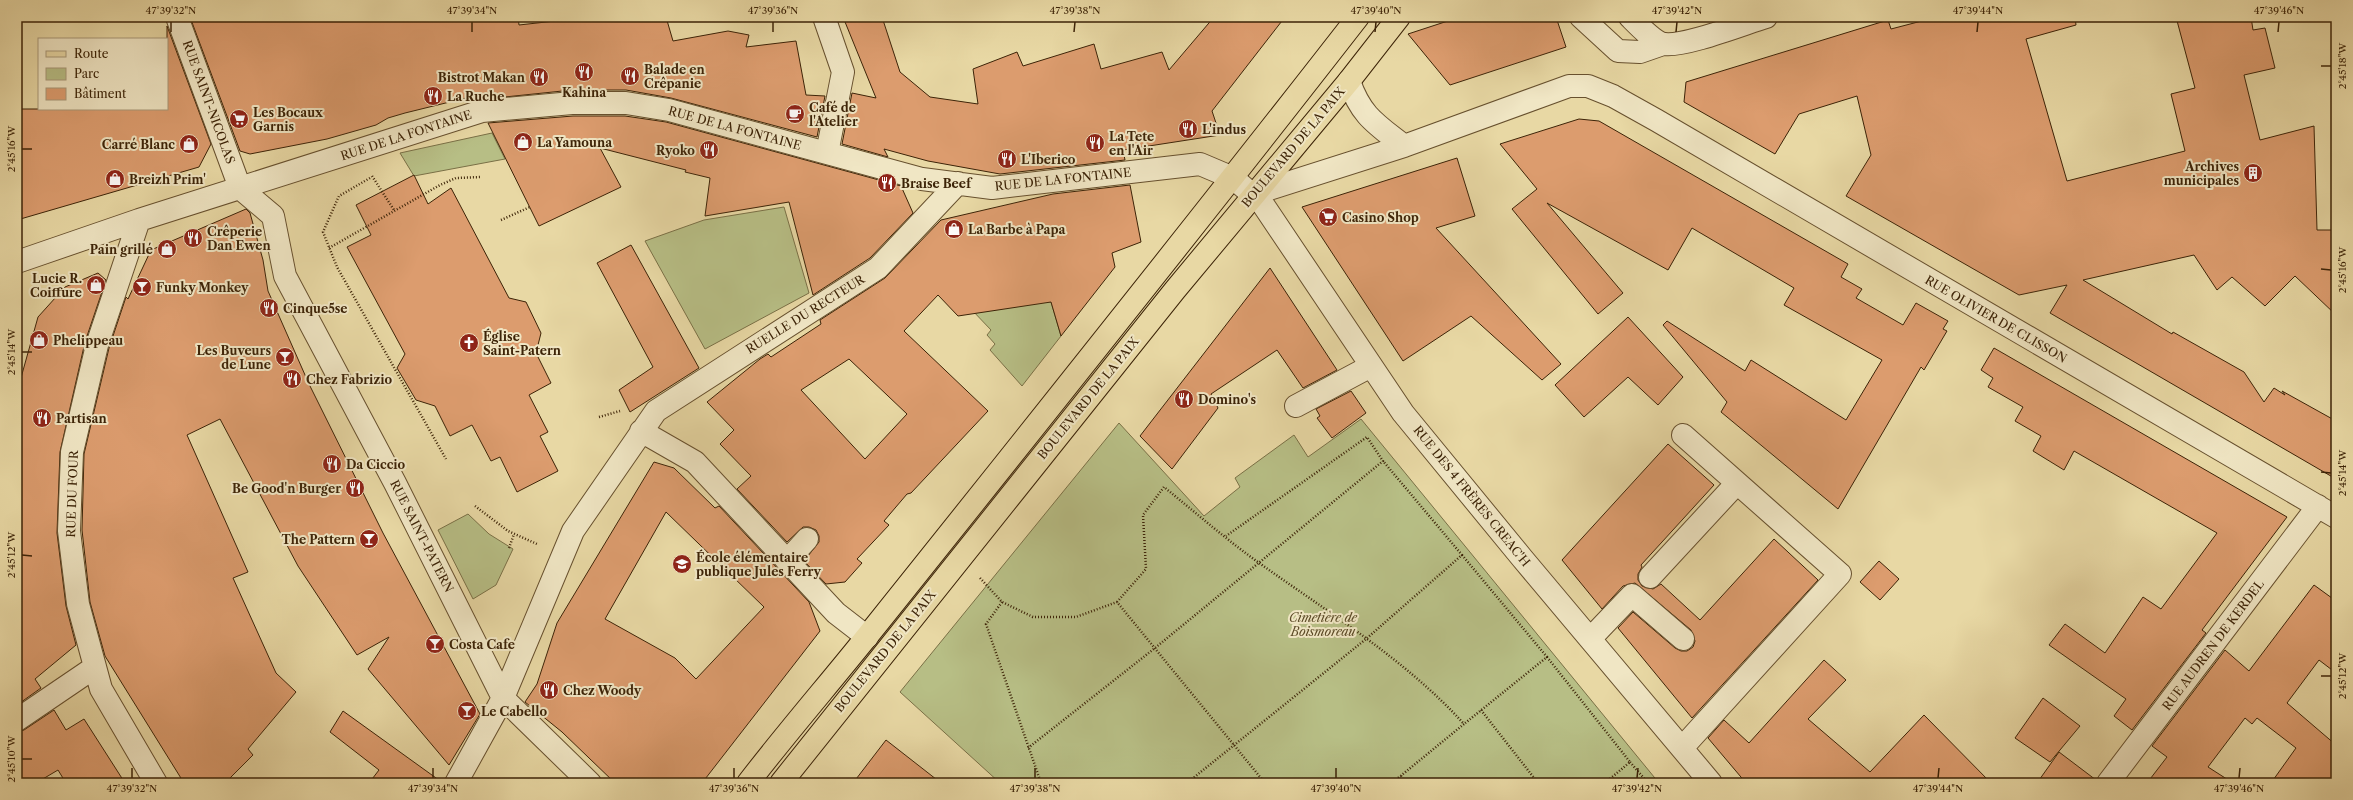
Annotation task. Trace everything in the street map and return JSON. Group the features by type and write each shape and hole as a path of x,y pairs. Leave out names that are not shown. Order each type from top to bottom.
{"main road":[{"name":"BOULEVARD DE LA PAIX","path":"748,783 790,729 867,637 1234,178 1358,17"},
{"name":"BOULEVARD DE LA PAIX","path":"780,783 1253,194 1349,81 1399,17"}],"street":[{"name":"RUE SAINT-NICOLAS","path":"177,17 240,188"},
{"path":"824,17 843,72 827,153"},
{"path":"1581,17 1618,51 1640,52 1766,17"},
{"path":"1630,17 1640,27 1671,44"},
{"path":"1349,81 1360,107 1369,119 1404,146"},
{"name":"RUE OLIVIER DE CLISSON","path":"1253,194 1404,146 1570,86 1588,86 1613,96 1656,120 2327,512"},
{"name":"RUE DE LA FONTAINE","path":"17,262 139,220 482,110 572,103 626,103 669,110 922,179 958,184 992,188 1200,164 1234,178 1253,194"},
{"name":"RUELLE DU RECTEUR","path":"456,783 503,698 573,531 656,411 755,353 878,268 958,184"},
{"name":"RUE SAINT-PATERN","path":"240,188 273,216 285,276 395,483 503,698 590,783"},
{"name":"RUE DES 4 FRÈRES CREAC'H","path":"1253,194 1262,203 1403,413 1711,783"},
{"name":"RUE DU FOUR","path":"139,220 97,345 72,452 69,531 78,604 101,689 156,783"},
{"path":"1296,406 1370,366"},
{"path":"641,431 695,462 836,614 867,637"},
{"path":"1682,748 1840,574 1683,435"},
{"path":"1650,577 1737,483"},
{"name":"RUE AUDREN DE KERDEL","path":"2108,783 2327,512"},
{"path":"787,561 807,539"},
{"path":"1590,639 1624,605 1679,644"},
{"path":"17,720 95,667"}],"path":[{"path":"372,176 394,210"},
{"path":"329,248 424,193 456,178 480,177"},
{"path":"364,181 339,196 323,232 337,267 446,459"},
{"path":"501,220 530,208"},
{"path":"599,417 623,410"},
{"path":"1226,536 1367,437 1383,461 1547,657 1648,783"},
{"path":"1028,748 1155,648 1383,461"},
{"path":"988,584 1002,602 1033,617 1076,617 1117,602 1146,569 1143,515 1164,487 1259,563 1366,639 1443,701 1464,724"},
{"path":"475,506 508,531"},
{"path":"509,548 514,534"},
{"path":"1187,783 1366,639 1462,555"},
{"path":"1002,602 986,624 1041,783"},
{"path":"1117,602 1265,783"},
{"path":"1392,783 1547,657"},
{"path":"1482,710 1538,783"},
{"path":"1605,783 1630,762"},
{"path":"1401,776 1406,783"}],"green space":[{"path":"492,133 505,159 414,176 400,153"},
{"path":"784,207 809,293 705,349 645,241 704,220"},
{"path":"951,288 1051,302 1061,336 1022,386 990,350 995,344 987,335 991,330"},
{"name":"Cimetière de Boismoreau","path":"1361,419 1659,783 1000,783 900,692 1119,423 1204,516 1240,487 1235,478 1294,435 1308,457"},
{"path":"468,514 489,534 513,549 496,585 473,599 438,530"}],"building":[{"path":"190,17 518,17 519,25 573,19 573,17 666,17 673,41 728,31 749,35 746,47 796,41 806,95 825,96 817,137 671,98 626,90 572,90 476,100 474,96 405,113 388,118 376,125 327,139 250,154 240,151"},
{"path":"843,17 882,17 900,72 930,97 978,104 973,69 1017,52 1023,66 1094,44 1101,69 1162,52 1169,70 1214,17 1285,17 1212,111 1220,135 1123,150 1125,160 1000,174 928,161 884,149 888,157 842,144 852,93 876,98"},
{"path":"1460,17 1556,17 1566,47 1450,85 1408,34"},
{"path":"1937,17 2075,17 2076,25 2026,39 2067,181 2185,151 2171,94 2195,88 2176,17 2251,17 2253,30 2265,28 2275,68 2244,75 2260,140 2314,126 2317,230 2336,230 2336,315 2295,276 2265,306 2232,277 2217,290 2194,255 2083,280 2172,334 2173,332 2244,372 2264,402 2274,388 2336,421 2336,479 2050,313 2067,285 2019,295 1846,196 1871,155 1857,96 1799,114 1775,154 1684,102 1686,82 1888,20 1891,29"},
{"path":"167,26 211,144 199,167 17,220 17,109 168,110"},
{"path":"573,116 625,116 666,122 901,186 913,213 870,258 813,295 789,202 705,216 710,178 685,172 686,170 600,148 621,187 539,226 488,123"},
{"path":"1579,119 1599,121 1848,264 1841,277 1862,289 1856,298 1903,325 1916,303 1948,321 1943,329 1947,331 1924,370 1921,367 1838,509 1721,412 1727,402 1663,325 1667,321 1745,371 1751,360 1846,420 1882,360 1784,305 1794,288 1692,228 1668,270 1547,203 1623,293 1598,314 1512,209 1537,189 1500,144"},
{"path":"1457,158 1475,216 1436,228 1561,364 1542,380 1471,316 1403,361 1302,207"},
{"name":"Église Saint-Patern","path":"414,175 428,204 451,188 509,298 526,302 541,333 536,353 551,383 529,395 548,432 540,436 558,471 517,492 500,457 491,461 472,425 450,436 435,406 416,400 397,368 405,354 347,247 371,235 356,205"},
{"path":"1130,185 1141,242 1112,253 1115,267 1061,336 1051,302 958,316 938,295 904,331 988,411 911,493 907,494 884,521 889,525 857,559 862,563 845,582 826,584 804,561 819,542 819,536 816,530 809,527 803,527 787,542 737,489 751,476 720,444 734,430 707,402 760,359 768,354 771,357 821,324 820,320 885,278 941,220 1053,194","holes":["849,359 907,414 865,459 801,390"]},
{"path":"246,209 250,213 263,260 268,291 309,384 383,533 480,714 449,765 368,669 389,637 357,655 298,566 220,419 187,435 248,572 233,578 276,673 296,692 248,749 253,755 225,783 184,783 105,656 90,602 82,530 84,454 109,348 126,297 128,299 151,250"},
{"path":"631,245 699,368 630,412 619,390 653,367 597,263"},
{"path":"1270,268 1337,370 1303,388 1277,350 1211,394 1218,408 1172,469 1140,436"},
{"path":"98,273 106,280 85,342 60,452 57,533 66,606 76,645 35,679 41,688 17,705 17,392 38,317 65,287"},
{"path":"1628,317 1683,377 1658,405 1628,377 1584,417 1555,385"},
{"path":"1994,348 2287,517 2202,630 2206,633 2132,730 2114,716 2126,699 2049,645 2065,624 2105,653 2143,597 2161,609 2217,533 2074,451 2064,470 2033,451 2041,436 2015,421 2023,407 1988,387 1993,378 1981,370"},
{"path":"1351,391 1366,413 1332,438 1317,418 1320,416 1316,409"},
{"path":"1668,444 1714,485 1641,565 1642,567 1638,574 1638,580 1642,586 1653,589 1661,584 1700,620 1774,539 1818,580 1692,718 1618,628 1633,612 1675,648 1681,651 1687,651 1693,647 1695,641 1691,630 1635,583 1623,586 1602,609 1562,560"},
{"path":"654,462 674,468 715,508 719,506 809,602 820,631 702,783 615,783 562,732 525,702 537,684 557,623","holes":["666,512 764,607 696,679 675,658 605,619"]},
{"path":"1879,561 1899,579 1880,600 1860,582"},
{"path":"2314,585 2336,601 2336,673 2319,660 2287,703 2336,745 2336,774 2330,783 2271,783 2296,748 2257,718 2252,724 2245,718 2208,767 2233,783 2147,783 2167,757 2152,746 2225,650 2249,671"},
{"path":"1824,660 1846,680 1808,719 1870,772 1924,715 1991,783 1746,783 1708,738 1724,720 1749,743"},
{"path":"2043,698 2080,726 2050,762 2015,738"},
{"path":"54,710 66,730 84,719 125,783 66,783 58,770 36,783 17,783 17,732 24,730"},
{"path":"343,711 443,783 369,783 379,770 330,732"},
{"path":"886,740 941,783 853,783"},
{"path":"2059,752 2096,780 2096,783 2037,783"}],"place":[{"name":"Kahina","path":"584,72"},
{"name":"Balade en Crêpanie","path":"630,76"},
{"name":"Bistrot Makan","path":"539,77"},
{"name":"La Ruche","path":"433,96"},
{"name":"Café de l'Atelier","path":"795,114"},
{"name":"Les Bocaux Garnis","path":"239,119"},
{"name":"L'indus","path":"1188,129"},
{"name":"La Yamouna","path":"523,142"},
{"name":"La Tete en l'Air","path":"1095,143"},
{"name":"Carré Blanc","path":"189,144"},
{"name":"Ryoko","path":"709,150"},
{"name":"L'Iberico","path":"1007,159"},
{"name":"Archives municipales","path":"2253,173"},
{"name":"Breizh Prim'","path":"115,179"},
{"name":"Braise Beef","path":"887,183"},
{"name":"Casino Shop","path":"1328,217"},
{"name":"La Barbe à Papa","path":"954,229"},
{"name":"Crêperie Dan Ewen","path":"193,238"},
{"name":"Pain grillé","path":"167,249"},
{"name":"Lucie R. Coiffure","path":"96,285"},
{"name":"Funky Monkey","path":"142,287"},
{"name":"Cinque5se","path":"269,308"},
{"name":"Phelippeau","path":"39,340"},
{"name":"Église Saint-Patern","path":"469,343"},
{"name":"Les Buveurs de Lune","path":"285,357"},
{"name":"Chez Fabrizio","path":"292,379"},
{"name":"Domino's","path":"1184,399"},
{"name":"Partisan","path":"42,418"},
{"name":"Da Ciccio","path":"332,464"},
{"name":"Be Good'n Burger","path":"355,488"},
{"name":"The Pattern","path":"369,539"},
{"name":"École élémentaire publique Jules Ferry","path":"682,564"},
{"name":"Costa Cafe","path":"435,644"},
{"name":"Chez Woody","path":"549,690"},
{"name":"Le Cabello","path":"467,711"}]}
